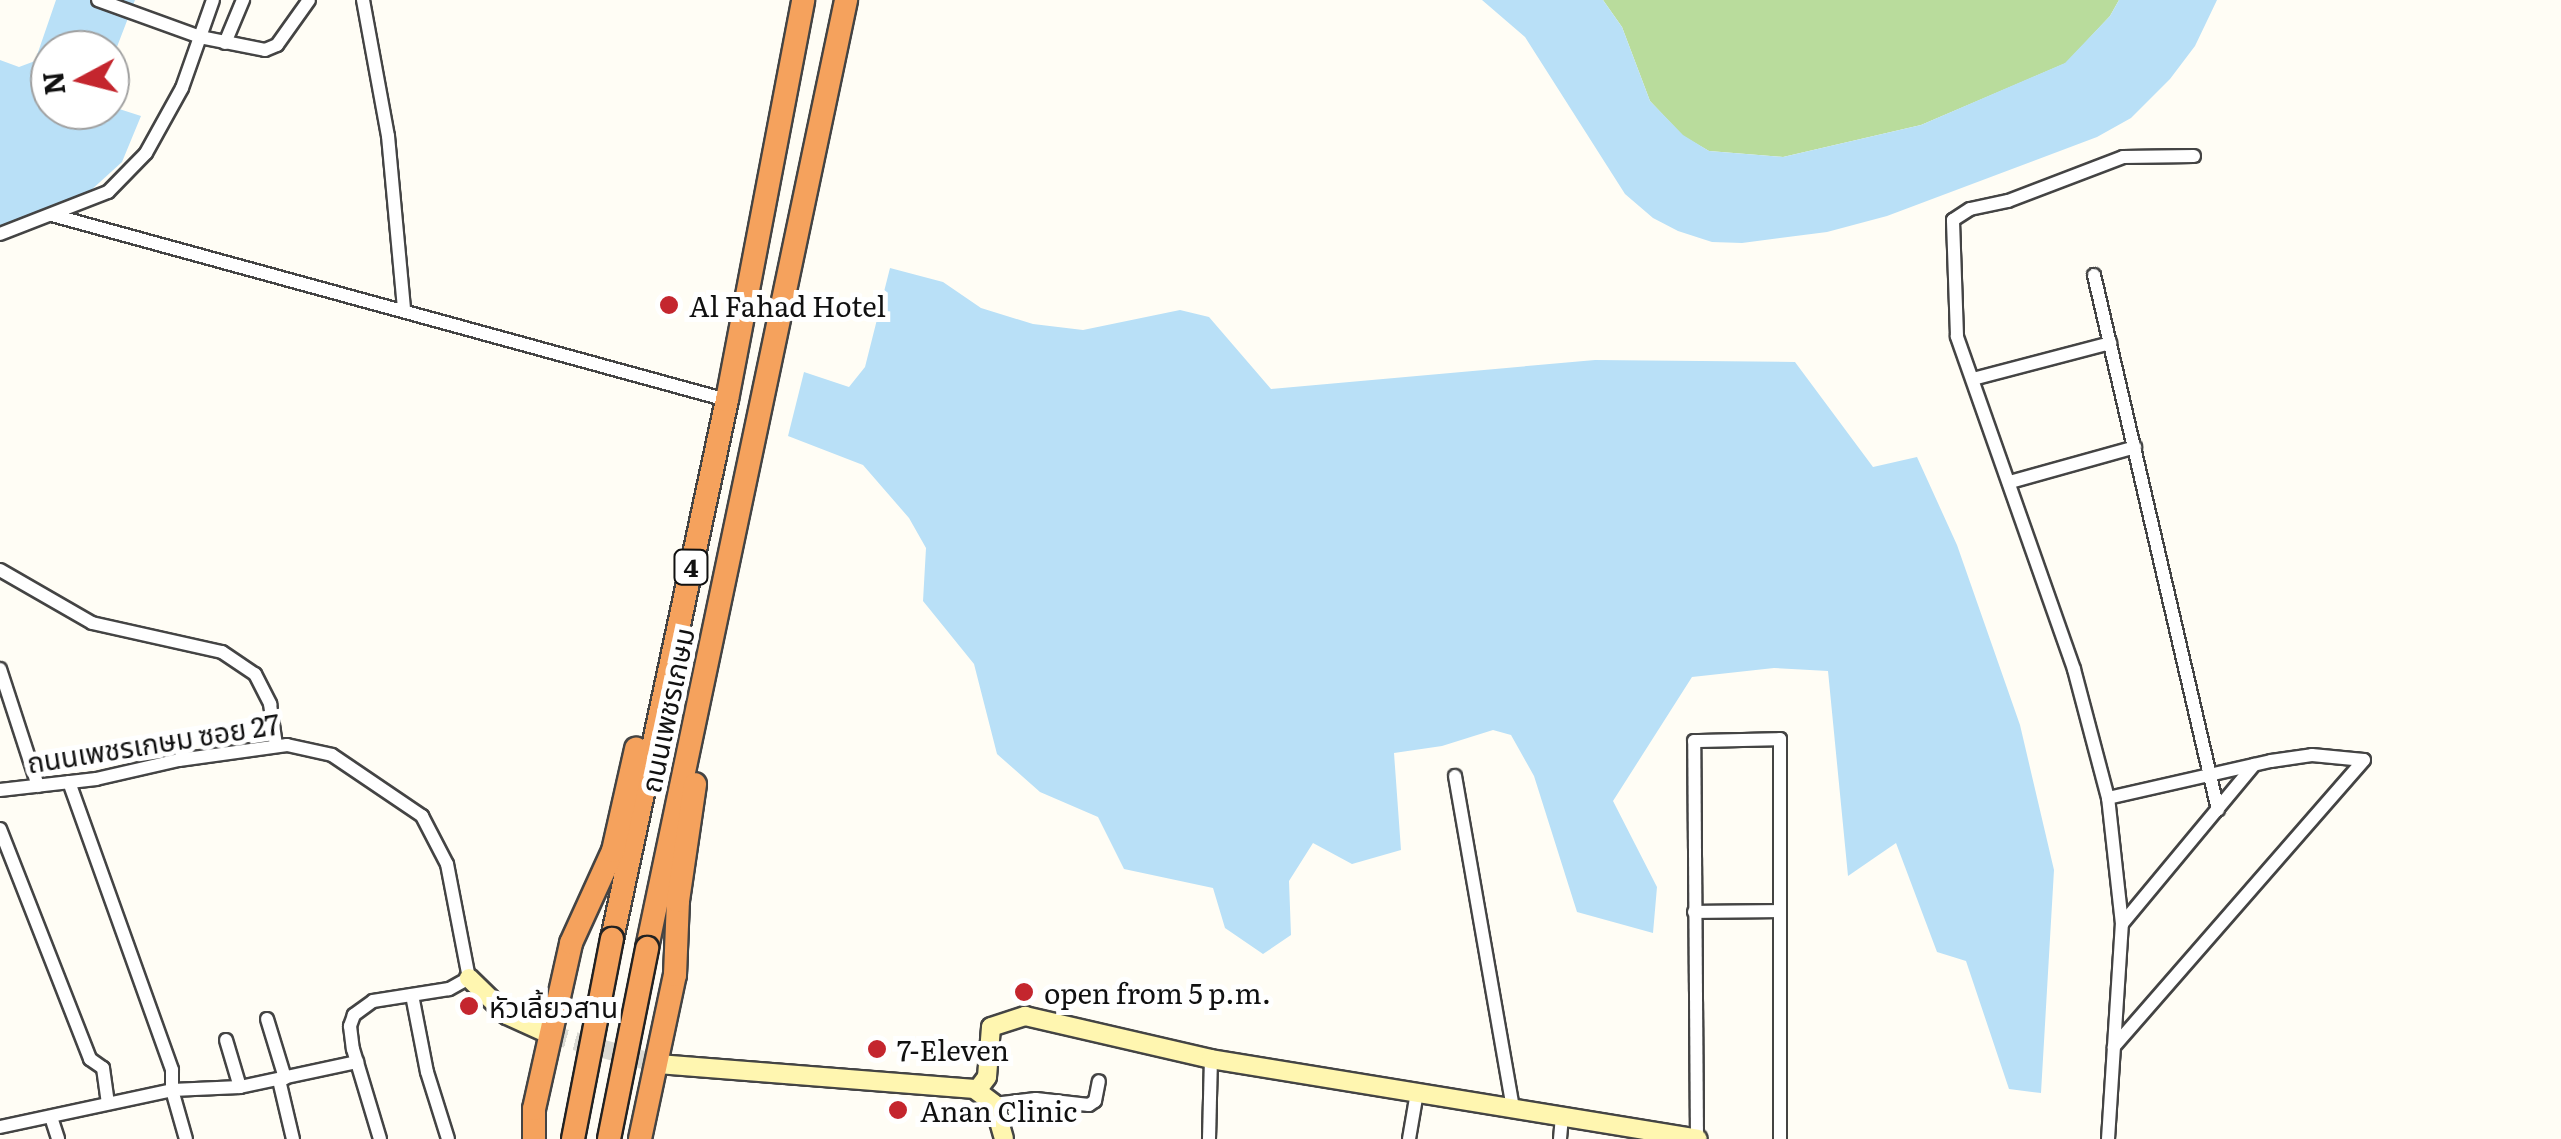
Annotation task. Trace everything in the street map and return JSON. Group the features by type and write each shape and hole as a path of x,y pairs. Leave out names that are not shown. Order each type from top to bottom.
{"highway":[{"name":"ถนนเพชรเกษม","path":"573,1139 728,400 803,0"},
{"name":"ถนนเพชรเกษม","path":"609,1139 846,0"},
{"path":"534,1139 534,1109 571,942 613,851 647,700 663,696 698,703 699,756 678,901 675,976 640,1139"}],"street":[{"path":"98,0 200,37 254,50 277,45 309,0"},
{"path":"0,234 108,192 146,153 182,88 212,0"},
{"path":"226,44 243,0"},
{"path":"363,0 388,136 404,310"},
{"path":"2108,1139 2122,924 2108,798 2074,668 1956,336 1953,220 1970,208 2008,201 2123,157 2194,156"},
{"path":"52,215 728,400"},
{"path":"2094,275 2218,810"},
{"path":"1974,379 2110,342"},
{"path":"2010,482 2135,447"},
{"path":"0,570 92,622 222,652 255,674 270,704 276,745"},
{"path":"0,669 38,786"},
{"path":"658,1064 978,1088 987,1077 992,1027 1025,1016 1211,1059 1697,1139 1694,741 1780,739 1780,1139"},
{"name":"ถนนเพชรเกษม ซอย 27","path":"0,790 69,782 276,745 303,746 332,755 422,816 447,864 469,978"},
{"path":"2108,798 2312,755 2364,760 2114,1047"},
{"path":"2122,924 2254,765"},
{"path":"1455,776 1512,1108"},
{"path":"69,782 172,1070 172,1090 186,1139"},
{"path":"0,829 90,1058 103,1068 108,1103"},
{"path":"1694,912 1780,912"},
{"path":"380,1139 350,1037 354,1015 374,1001 462,985 469,978 508,1015 549,1034"},
{"path":"412,995 427,1072 448,1139"},
{"path":"267,1019 293,1139"},
{"path":"226,1040 240,1086"},
{"path":"1209,1139 1211,1059"},
{"path":"0,1127 172,1090 240,1086 357,1062"},
{"path":"994,1104 1036,1099 1089,1104 1094,1101 1098,1081"},
{"path":"977,1091 994,1104 1004,1139"},
{"path":"1409,1139 1417,1092"},
{"path":"1560,1139 1562,1116"},
{"path":"51,1117 58,1139"}],"green space":[{"path":"1603,0 2119,0 2110,16 2066,63 1921,125 1783,157 1709,151 1683,136 1650,101 1622,27"}],"water":[{"path":"56,0 135,0 123,30 46,30"},
{"path":"1482,0 1603,0 1622,27 1650,101 1683,135 1709,151 1783,157 1921,125 2065,63 2110,16 2119,0 2217,0 2195,46 2170,79 2131,118 2097,137 1887,216 1827,232 1742,243 1712,242 1678,231 1653,218 1625,194 1525,37"},
{"path":"0,60 19,67 30,63 30,130 130,130 130,112 141,116 122,162 89,192 0,226"},
{"path":"890,268 943,282 981,308 1033,324 1083,330 1180,310 1209,317 1271,389 1595,360 1795,362 1873,467 1917,457 1957,545 2020,725 2054,870 2041,1093 2009,1089 1966,961 1937,952 1896,843 1848,876 1828,671 1774,668 1692,677 1613,801 1657,887 1653,933 1577,912 1534,776 1511,735 1493,730 1442,746 1394,753 1401,850 1352,864 1313,843 1289,881 1291,935 1263,954 1225,928 1213,888 1124,869 1098,817 1040,792 997,754 974,664 923,601 926,548 909,518 863,465 788,436 804,372 849,387 865,367"}],"tunnel":[{"path":"549,1034 658,1064"}],"place":[{"name":"Al Fahad Hotel","path":"669,305"},
{"name":"open from 5 p.m.","path":"1024,992"},
{"name":"หัวเลี้ยวสาน","path":"469,1006"},
{"name":"7-Eleven","path":"877,1049"},
{"name":"Anan Clinic","path":"898,1110"}]}
